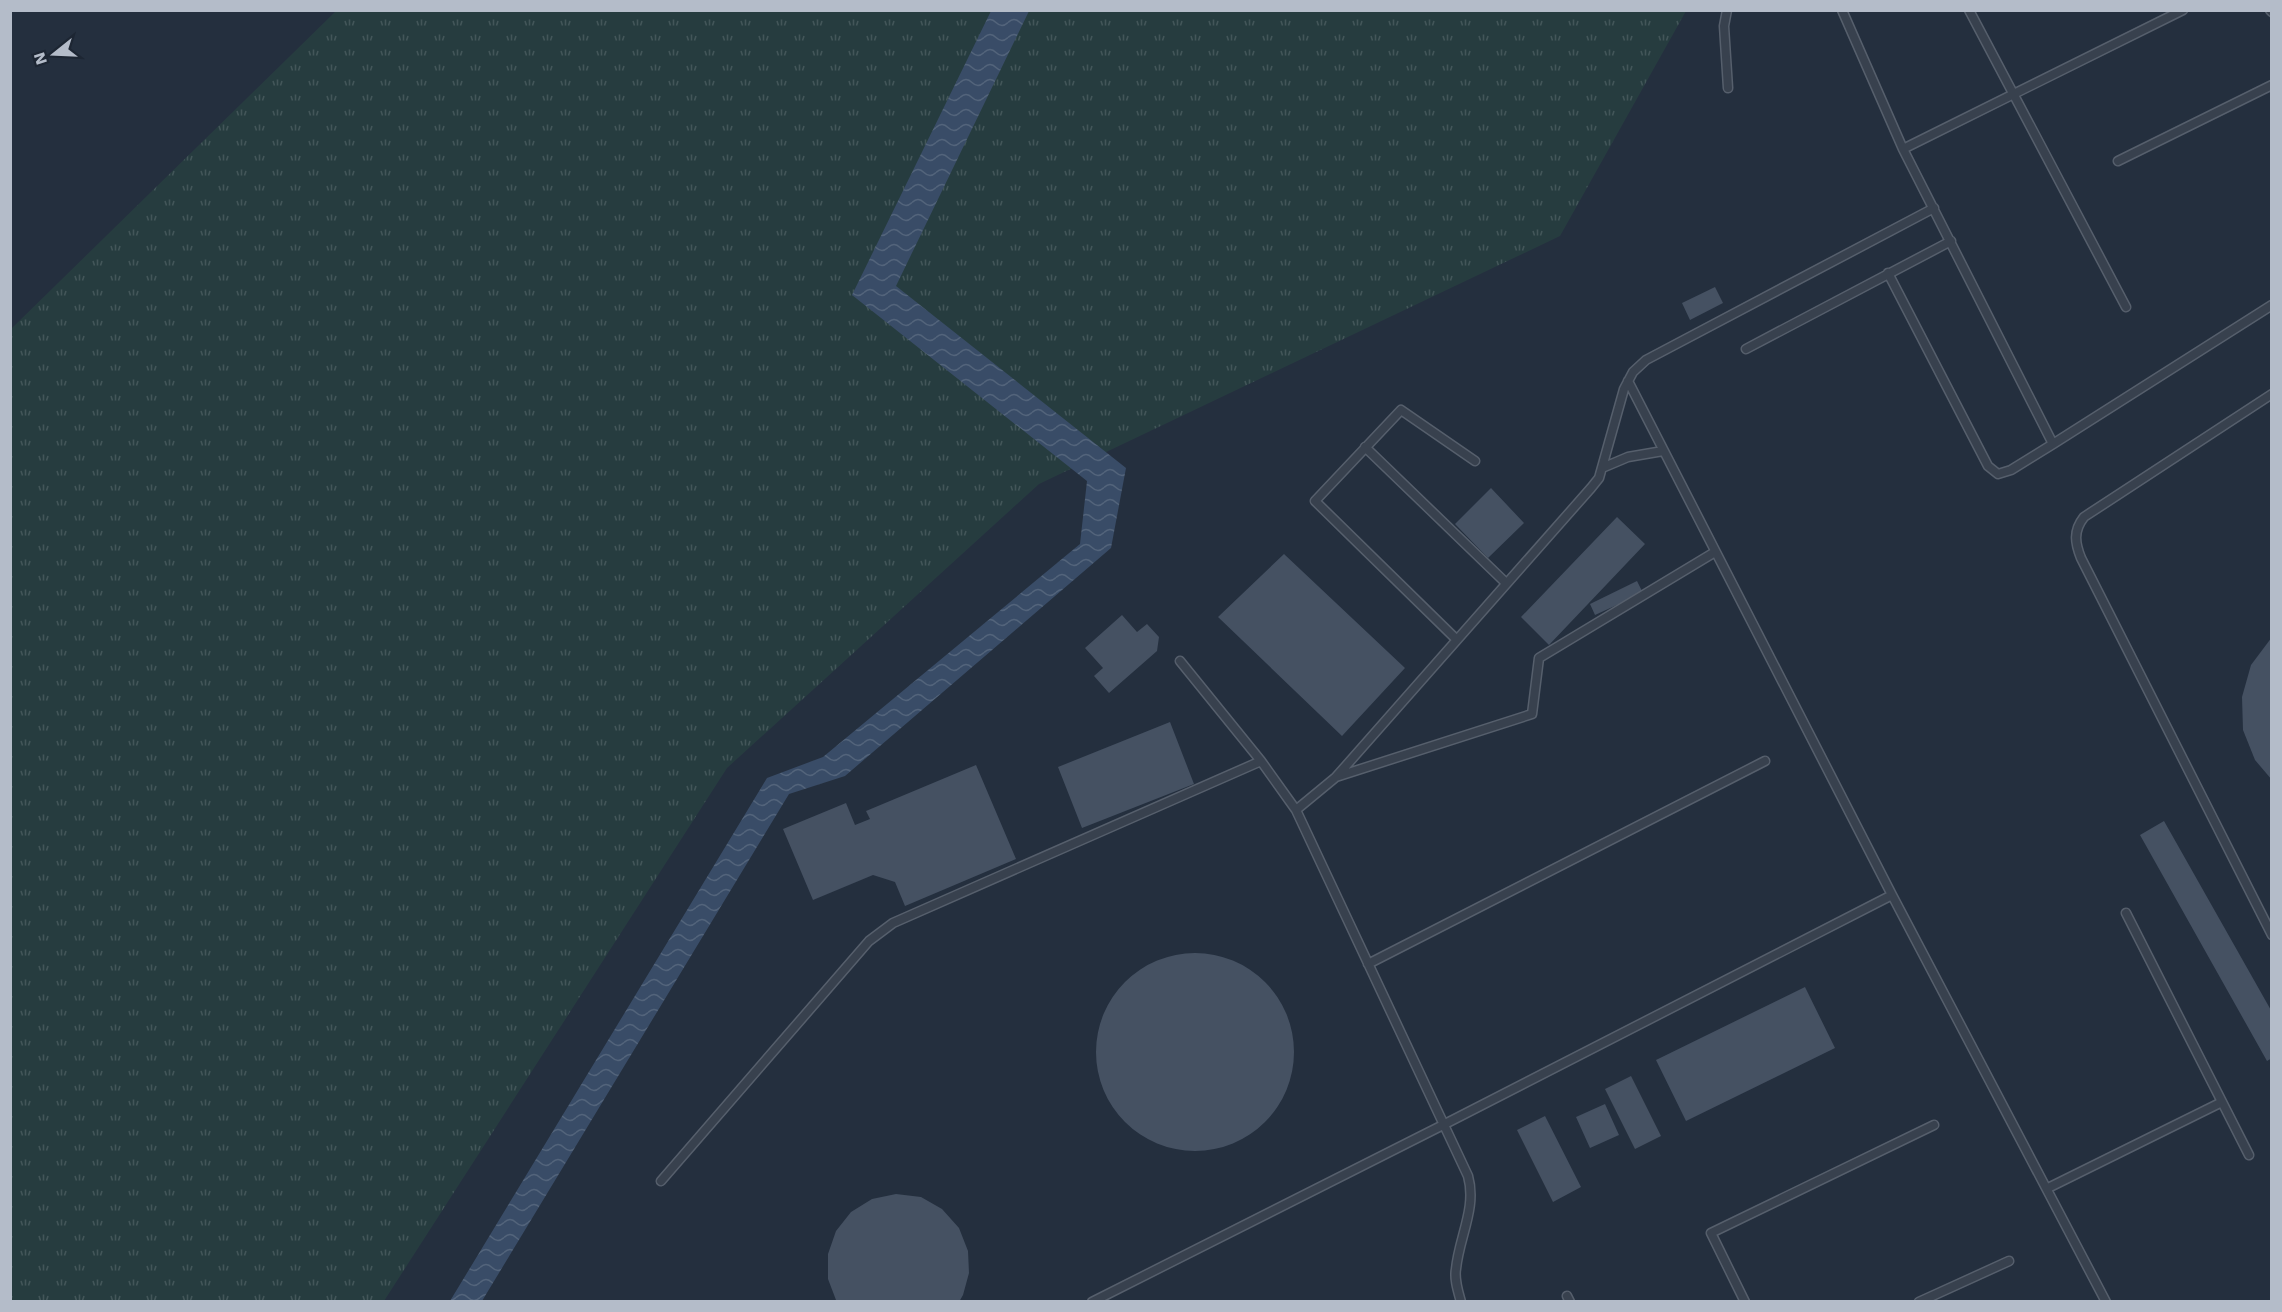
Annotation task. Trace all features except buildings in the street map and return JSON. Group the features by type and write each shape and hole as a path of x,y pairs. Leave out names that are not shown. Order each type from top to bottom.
{"lane":[{"path":"1727,10 1724,26 1728,88"},
{"path":"1842,10 1903,149 2053,444"},
{"path":"1969,10 2126,307"},
{"path":"1903,149 2182,10"},
{"path":"2118,161 2271,85"},
{"path":"1296,810 1336,777 1599,478 1628,381 1633,372 1646,360 1934,208"},
{"path":"1746,349 1951,241"},
{"path":"1888,273 1988,466 1998,474 2010,470 2053,444 2271,305"},
{"path":"1628,381 1892,895 2106,1302"},
{"path":"2271,394 2084,517 2077,526 2075,543 2271,935"},
{"path":"1456,639 1315,501 1401,410 1475,461"},
{"path":"1365,447 1506,583"},
{"path":"1602,468 1628,457 1663,450"},
{"path":"1336,777 1532,714 1539,658 1715,552"},
{"path":"1180,661 1261,761 1296,810 1468,1176 1472,1190 1471,1202 1455,1270 1461,1302"},
{"path":"662,1182 869,941 893,923 1261,761"},
{"path":"1368,964 1765,761"},
{"path":"1092,1302 1892,895"},
{"path":"2126,913 2249,1155"},
{"path":"2048,1188 2222,1102"},
{"path":"1745,1302 1711,1233 1934,1125"},
{"path":"1919,1302 2009,1261"}],"green space":[{"path":"336,11 1686,11 1560,236 1039,484 727,768 384,1301 11,1302 11,329"}],"water":[{"path":"991,11 1029,11 896,286 1126,468 1111,548 845,776 789,794 482,1301 450,1301 767,778 823,757 1080,544 1087,481 852,295"}]}
